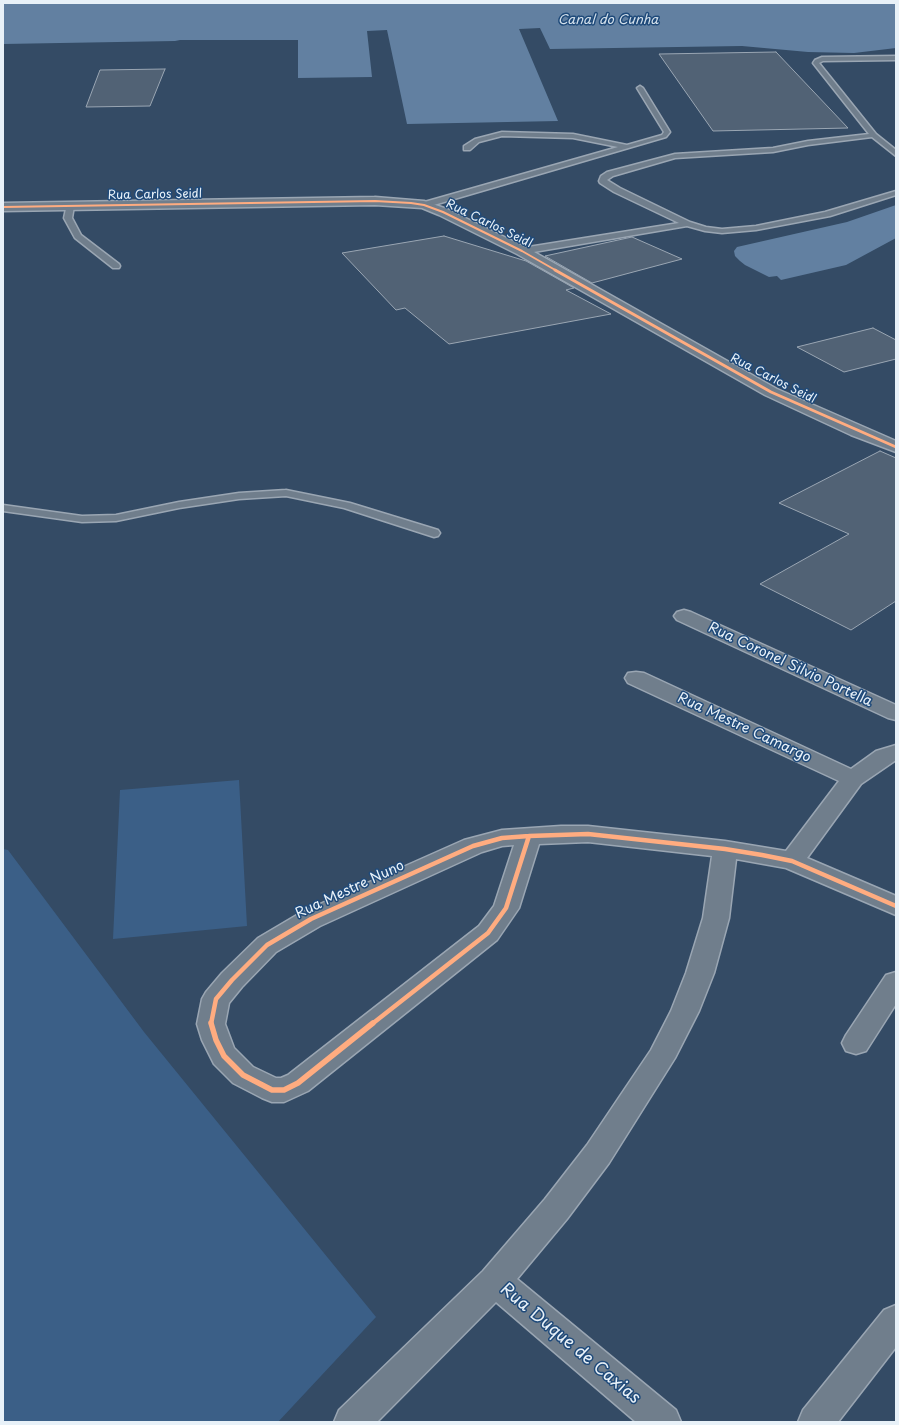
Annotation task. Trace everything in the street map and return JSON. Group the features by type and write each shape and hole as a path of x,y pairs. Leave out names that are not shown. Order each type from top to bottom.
{"street":[{"name":"Rua Carlos Seidl","path":"3,207 375,201 424,205 443,212 522,251 771,392 857,431 896,446"},
{"name":"Rua Coronel Silvio Portella","path":"684,616 896,713"},
{"name":"Rua Mestre Camargo","path":"636,678 852,779"},
{"path":"792,861 852,779 884,756 896,752"},
{"name":"Rua Mestre Nuno","path":"529,836 506,908 488,933 291,1088 272,1090 243,1075 224,1056 216,1040 211,1024 216,998 267,945 311,919 473,846 502,838 529,836 561,834 588,834 725,849 792,861 896,906"},
{"path":"352,1422 495,1281 556,1209 598,1154 661,1058 685,1011 700,973 716,918 725,849"},
{"path":"856,1043 896,982"},
{"name":"Rua Duque de Caxias","path":"495,1281 663,1422"},
{"path":"816,1422 896,1321"}],"lane":[{"path":"896,58 831,59 819,60 816,62 817,66 874,135 896,154"},
{"path":"424,205 664,136 667,132 640,88"},
{"path":"467,148 477,140 502,134 573,136 627,146"},
{"path":"874,135 808,143 773,150 675,156 610,174 604,178 605,182 617,190 687,224 698,228 714,230 756,228 827,214 896,193"},
{"path":"70,206 68,218 78,236 116,266"},
{"path":"522,251 687,224"},
{"path":"3,508 82,519 116,518 152,512 179,505 231,497 286,493 346,505 434,533"}],"shaded area":[{"path":"239,780 247,926 113,939 120,790"},
{"path":"3,849 8,850 144,1032 376,1317 278,1422 3,1422"}],"water":[{"name":"Canal do Cunha","path":"3,3 896,3 896,48 854,53 808,52 742,46 550,49 540,28 519,29 558,121 407,124 387,30 367,31 372,77 298,78 298,40 180,40 3,44"},
{"path":"896,205 896,238 846,265 781,280 777,276 769,277 745,265 735,256 734,251 737,247 847,222"}],"building":[{"path":"776,52 848,128 713,131 659,54"},
{"path":"165,69 150,106 86,107 100,70"},
{"path":"444,236 526,261 574,288 566,290 611,314 449,344 405,308 396,310 342,253"},
{"path":"632,237 682,259 592,283 545,256"},
{"path":"873,328 896,340 896,359 844,372 797,347"},
{"path":"880,451 896,458 896,601 851,630 760,584 849,534 779,503"}],"cycle path":[{"path":"3,207 375,201 424,205 443,212 522,251 771,392 896,447"},
{"path":"529,836 506,908 488,933 298,1083 284,1090 272,1090 243,1075 224,1056 216,1040 211,1024 216,999 232,980 267,945 311,919 473,846 502,838 561,834 588,834 725,849 762,855 792,861 896,906"}]}
